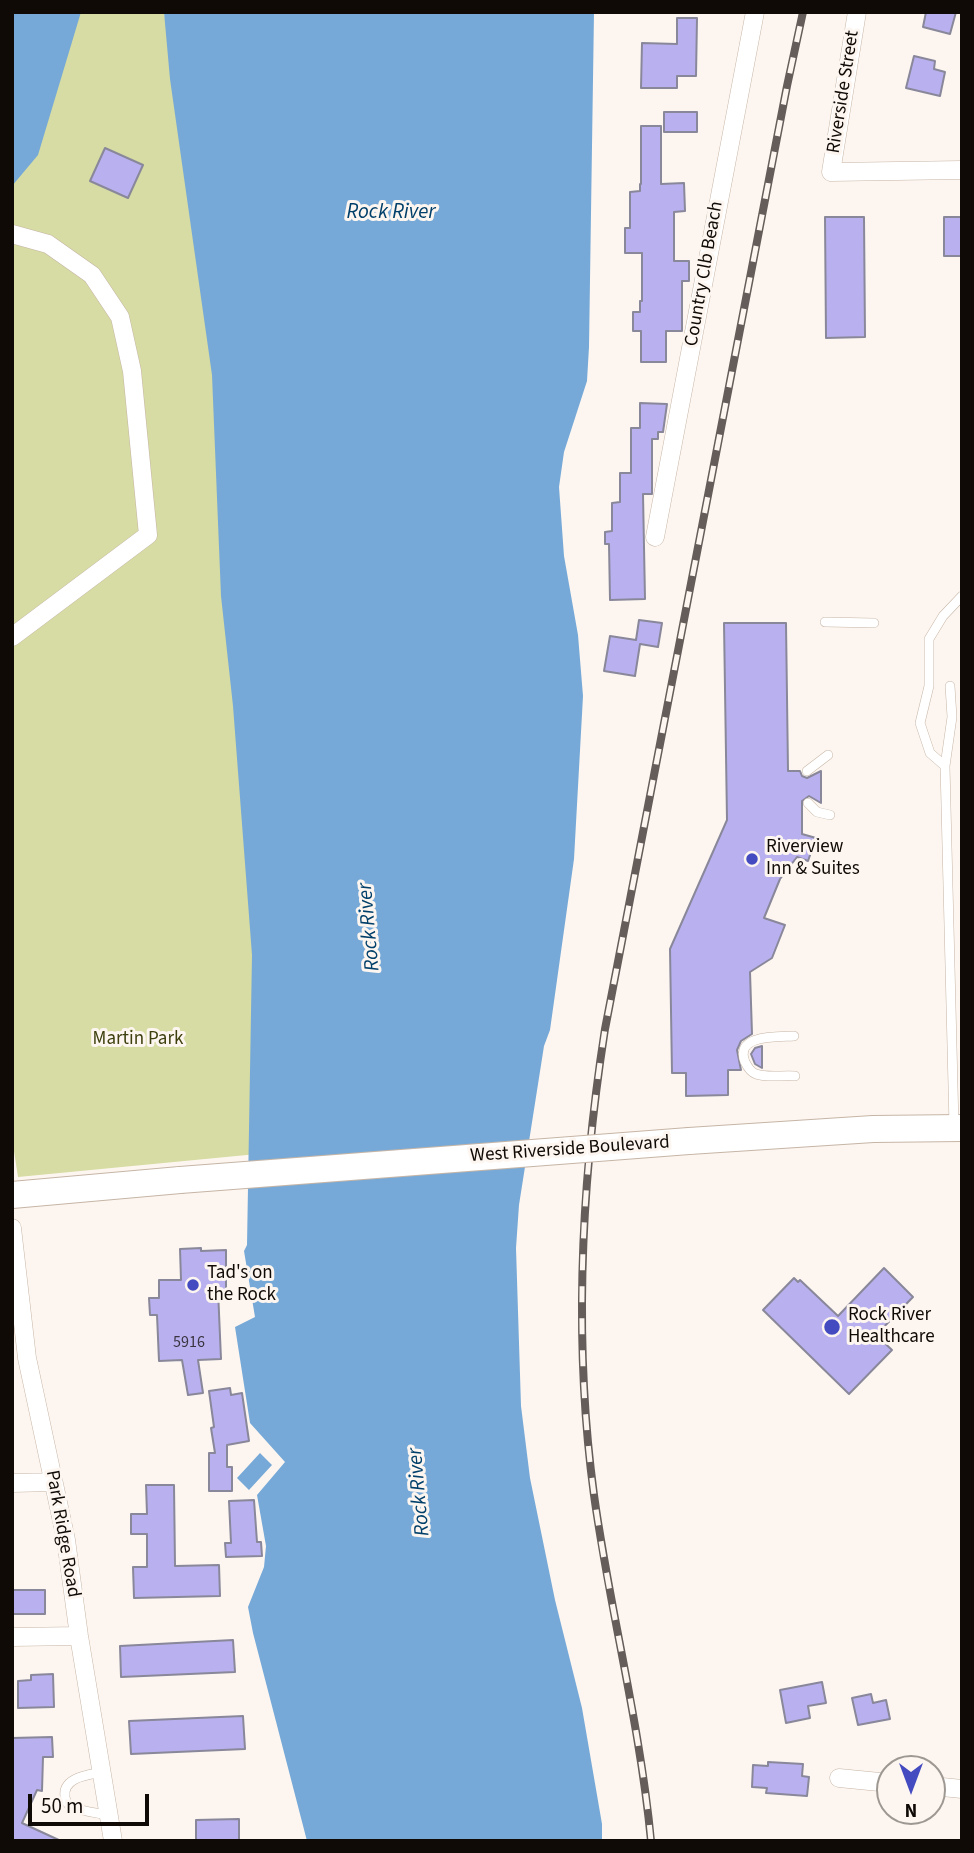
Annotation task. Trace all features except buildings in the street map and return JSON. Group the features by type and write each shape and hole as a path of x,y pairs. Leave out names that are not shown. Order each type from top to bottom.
{"main road":[{"name":"West Riverside Boulevard","path":"12,1195 689,1141 873,1129 958,1128"}],"street":[{"name":"Country Clb Beach","path":"655,537 755,12"},
{"name":"Riverside Street","path":"857,12 831,172 962,170"},
{"path":"12,234 48,244 92,275 120,317 132,370 148,534 12,638"},
{"name":"Park Ridge Road","path":"12,1228 27,1358 66,1540 113,1841"},
{"path":"12,1483 52,1482"},
{"path":"12,1637 79,1636"},
{"path":"839,1778 876,1782"}],"lane":[{"path":"945,766 930,752 920,723 929,686 929,639 943,616 962,596"},
{"path":"825,622 874,623"},
{"path":"950,686 952,717 945,766 958,1128"},
{"path":"807,771 828,755"},
{"path":"808,803 817,812 830,815"},
{"path":"794,1036 752,1040 745,1046 743,1058 749,1069 756,1074 795,1076"},
{"path":"103,1772 69,1783 65,1798 69,1805 75,1808 109,1815"}],"green space":[{"name":"Martin Park","path":"12,12 164,12 216,366 252,832 257,1154 18,1177 12,1138"}],"water":[{"path":"12,12 81,12 38,155 12,186"},
{"name":"Rock River","path":"164,12 594,12 587,381 564,452 559,487 564,556 578,635 583,696 574,859 550,1030 544,1046 519,1205 516,1248 521,1406 530,1478 555,1600 582,1708 602,1824 602,1841 307,1841 253,1633 248,1607 264,1567 266,1546 257,1495 285,1462 250,1423 235,1327 255,1317 244,1251 247,1245 252,955 233,706 221,596 212,375 170,79"},
{"path":"260,1453 272,1465 249,1490 237,1478"}],"railway":[{"path":"651,1841 640,1754 601,1538 587,1437 582,1320 585,1203 605,1029 803,12"}],"place":[{"name":"Riverview Inn & Suites","path":"752,859"},
{"name":"Tad's on the Rock","path":"193,1285"},
{"name":"Rock River Healthcare","path":"832,1327"}]}
